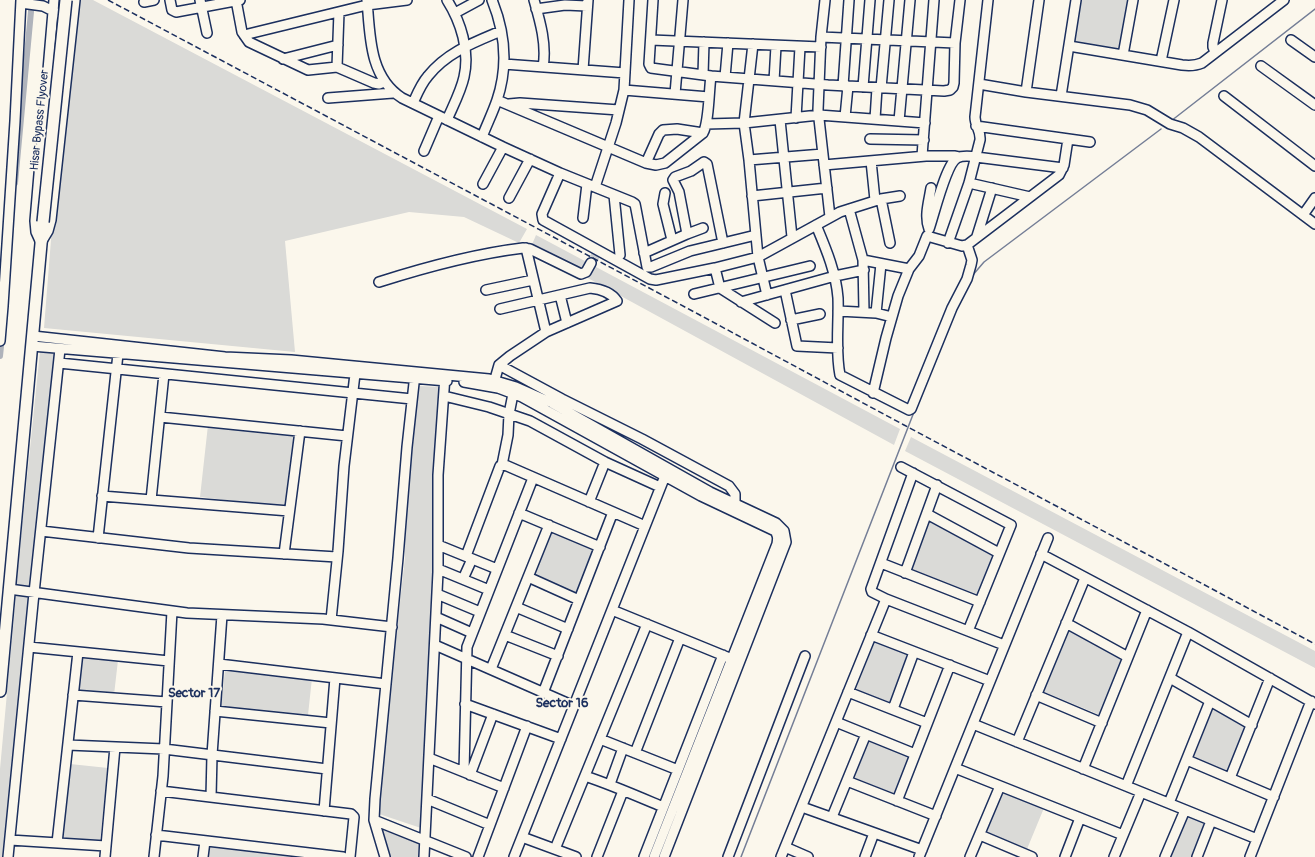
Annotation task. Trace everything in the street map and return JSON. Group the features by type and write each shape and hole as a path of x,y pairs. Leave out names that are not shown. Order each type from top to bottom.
{"main road":[{"name":"Hisar Bypass Flyover","path":"0,691 43,222 66,0"}],"street":[{"path":"41,243 36,232 35,221 54,0"},
{"path":"41,243 48,231 51,220 75,0"},
{"path":"144,2 154,0"},
{"path":"170,0 174,11 201,4 237,0 244,35 249,42 308,70 337,67 374,83 379,84 384,82"},
{"path":"244,35 339,12 367,2 407,0"},
{"path":"424,151 464,77 466,61 465,46 455,13 447,0"},
{"path":"455,13 479,0"},
{"path":"482,136 501,102 501,83 504,64 501,31 492,0"},
{"path":"534,0 544,45 542,67"},
{"path":"584,218 591,186 609,147 624,90 629,0"},
{"path":"653,0 650,67 654,69 797,83 928,91 950,90 954,83 955,43 960,0"},
{"path":"675,94 683,0"},
{"path":"825,0 821,37 819,115 830,217"},
{"path":"845,117 846,38 849,0"},
{"path":"863,87 870,0"},
{"path":"874,119 889,0"},
{"path":"899,121 910,0"},
{"path":"922,156 934,0"},
{"path":"948,242 969,183 981,135 976,126 975,117 988,0"},
{"path":"1026,92 1039,0"},
{"path":"1061,96 1076,0"},
{"path":"1123,55 1133,0"},
{"path":"1161,61 1174,0"},
{"path":"1215,52 1213,43 1222,0"},
{"path":"1069,46 1190,66 1196,65 1202,63 1284,0"},
{"path":"0,341 15,120 21,1 43,6 73,21"},
{"path":"367,2 371,41 378,71 384,82 393,92 402,98 503,147 560,173 629,200 635,204 646,264 649,268 690,251 756,235"},
{"path":"536,9 588,3 583,70"},
{"path":"201,4 207,33"},
{"path":"337,67 339,12"},
{"path":"413,103 428,76 448,57 465,46 501,31"},
{"path":"821,37 955,43"},
{"path":"651,40 821,47"},
{"path":"1291,40 1315,57"},
{"path":"501,102 646,163 656,165 665,163 703,133 706,124 709,97 704,42"},
{"path":"725,77 728,43"},
{"path":"753,44 744,124 749,160 758,257 767,295"},
{"path":"283,59 338,45"},
{"path":"774,81 776,46"},
{"path":"796,118 800,47"},
{"path":"504,64 625,73"},
{"path":"1261,66 1315,105"},
{"path":"979,84 1026,92 1130,105 1147,110 1170,124 1184,128 1199,137 1315,224"},
{"path":"624,90 709,97"},
{"path":"328,98 393,92"},
{"path":"1224,96 1315,166"},
{"path":"501,102 619,110"},
{"path":"706,124 744,124 819,115 925,123"},
{"path":"780,120 792,237"},
{"path":"976,126 1090,142"},
{"path":"646,163 661,131 677,129 703,133"},
{"path":"870,139 924,140"},
{"path":"873,393 898,296 909,269 919,256 927,236 962,246 967,245 1059,175 1063,168 1068,139"},
{"path":"483,184 503,147"},
{"path":"749,160 823,154"},
{"path":"824,165 948,155 1063,168"},
{"path":"932,188 926,217 929,229 949,169 959,157"},
{"path":"509,198 530,159"},
{"path":"872,161 878,200 890,244"},
{"path":"687,234 679,192 673,178 691,171 704,162 707,164 723,243"},
{"path":"560,173 542,214 542,218 595,257 656,280 715,268 758,257 830,217 878,200 900,196"},
{"path":"969,183 1030,197"},
{"path":"752,196 827,188"},
{"path":"978,236 992,188"},
{"path":"664,192 663,204 672,240"},
{"path":"614,195 620,255"},
{"path":"1303,214 1315,198"},
{"path":"849,209 863,260 864,312"},
{"path":"816,225 829,255 835,276 838,297 838,348 840,375 873,393 908,409 911,409 952,308 969,272 972,260 967,245"},
{"path":"644,252 703,228"},
{"path":"379,282 426,267 475,255 526,248 582,274 586,272 595,257"},
{"path":"526,248 546,332"},
{"path":"863,260 909,269"},
{"path":"876,313 881,264"},
{"path":"694,294 810,266"},
{"path":"715,268 720,288 775,323"},
{"path":"741,302 835,276 864,270"},
{"path":"486,290 533,280"},
{"path":"494,384 499,365 504,360 546,332 616,301 611,294 596,289 585,289 500,309"},
{"path":"785,290 797,346 838,348"},
{"path":"560,295 567,323"},
{"path":"838,311 876,313 892,317"},
{"path":"791,320 820,314"},
{"path":"32,341 60,349 355,374 415,375"},
{"path":"32,341 225,357 291,360 516,387 642,439 729,486 734,494 735,503"},
{"path":"8,857 60,349"},
{"path":"98,538 118,354"},
{"path":"59,363 412,399"},
{"path":"499,365 710,492 776,523 786,542 664,857"},
{"path":"151,500 164,374"},
{"path":"331,620 344,466 355,374"},
{"path":"385,857 374,820 407,447 415,375"},
{"path":"424,857 438,569 438,475 445,378"},
{"path":"494,384 522,397 701,496 780,532"},
{"path":"464,579 469,557 500,466 502,465 508,436 509,414 513,394"},
{"path":"444,396 489,406 530,421 605,462 660,487"},
{"path":"160,418 348,436"},
{"path":"284,554 300,431"},
{"path":"589,502 605,462"},
{"path":"502,465 645,526"},
{"path":"901,467 1009,524 1010,527 968,631"},
{"path":"914,473 871,588 872,592 886,599 1004,645"},
{"path":"514,857 664,476"},
{"path":"467,774 467,647 533,478"},
{"path":"905,573 937,486"},
{"path":"102,496 289,511"},
{"path":"519,512 600,547"},
{"path":"543,693 613,512"},
{"path":"927,514 999,553"},
{"path":"491,669 549,525"},
{"path":"41,531 189,548 337,557"},
{"path":"644,857 678,770 777,544 780,532"},
{"path":"802,806 874,833 921,854 1048,538"},
{"path":"438,545 497,568"},
{"path":"1041,554 1188,632 1313,702 1250,857"},
{"path":"881,563 980,602"},
{"path":"438,569 489,590"},
{"path":"528,577 579,600"},
{"path":"1017,742 1085,578"},
{"path":"10,590 187,613 331,620 392,627"},
{"path":"437,594 480,612"},
{"path":"781,857 886,599"},
{"path":"516,607 568,629"},
{"path":"612,610 727,657"},
{"path":"1083,769 1147,610"},
{"path":"154,857 161,791 172,611"},
{"path":"210,797 222,615"},
{"path":"436,617 472,633"},
{"path":"1066,623 1128,657"},
{"path":"555,849 647,624"},
{"path":"1126,786 1188,632"},
{"path":"505,635 558,656"},
{"path":"871,635 990,680"},
{"path":"635,753 680,638"},
{"path":"434,645 574,706"},
{"path":"29,647 169,661"},
{"path":"57,843 78,652"},
{"path":"893,709 914,652"},
{"path":"728,857 805,656"},
{"path":"654,857 727,657"},
{"path":"218,664 386,684"},
{"path":"897,801 950,665"},
{"path":"324,811 335,678"},
{"path":"1170,678 1252,725"},
{"path":"1230,778 1270,678"},
{"path":"848,692 927,723"},
{"path":"73,695 167,702"},
{"path":"1036,695 1102,723"},
{"path":"1169,803 1210,701"},
{"path":"466,704 561,739"},
{"path":"215,711 331,723"},
{"path":"467,774 493,714"},
{"path":"836,722 915,754"},
{"path":"973,724 1257,839"},
{"path":"478,857 527,726"},
{"path":"832,818 866,734"},
{"path":"600,738 678,770"},
{"path":"68,745 164,749 327,769"},
{"path":"105,857 115,747"},
{"path":"610,784 623,748"},
{"path":"429,758 504,788"},
{"path":"1187,760 1274,797"},
{"path":"955,768 1123,835"},
{"path":"585,776 610,784 663,807"},
{"path":"847,781 936,816"},
{"path":"970,857 1000,786"},
{"path":"161,791 351,814 354,817 350,857"},
{"path":"597,857 624,791"},
{"path":"1114,857 1141,792"},
{"path":"427,799 490,825"},
{"path":"1165,857 1184,810"},
{"path":"1064,857 1080,818"},
{"path":"374,820 466,857"},
{"path":"1197,857 1211,821"},
{"path":"865,857 874,833"},
{"path":"156,835 307,855 343,857"},
{"path":"980,835 1032,857"},
{"path":"522,837 576,857"},
{"path":"10,840 106,846"},
{"path":"203,857 205,841"},
{"path":"785,847 808,857"}],"shaded area":[{"path":"70,0 93,0 527,229 519,243 464,217 409,212 285,241 295,352 44,328"},
{"path":"1080,0 1128,0 1119,52 1073,44"},
{"path":"536,235 900,429 894,445 531,247"},
{"path":"40,351 55,353 31,587 16,586"},
{"path":"419,386 441,387 433,485 433,593 421,828 379,814 390,690 405,558 405,517"},
{"path":"208,425 294,435 286,507 200,497"},
{"path":"911,437 1315,651 1315,668 905,451"},
{"path":"930,521 994,555 979,595 911,569"},
{"path":"550,530 596,548 578,594 532,576"},
{"path":"16,595 30,596 5,857 0,857 0,769"},
{"path":"1068,628 1123,659 1100,715 1042,691"},
{"path":"875,641 910,655 891,703 856,689"},
{"path":"82,656 118,660 114,695 78,691"},
{"path":"225,670 312,678 308,715 221,707"},
{"path":"1213,708 1248,727 1230,772 1194,757"},
{"path":"868,739 910,756 895,794 853,777"},
{"path":"70,764 108,768 100,842 62,838"},
{"path":"1001,791 1044,808 1027,849 985,831"},
{"path":"1186,814 1207,822 1193,857 1169,857"},
{"path":"381,829 421,845 421,857 391,857"},
{"path":"206,844 302,855 302,857 205,857"}],"waterway":[{"path":"15,183 32,1"},
{"path":"1171,121 1315,9"},
{"path":"972,276 984,262 1161,129"},
{"path":"0,356 2,337"},
{"path":"741,857 914,412"}],"tunnel":[{"path":"591,263 596,255"}],"railway":[{"path":"108,0 1315,644"}],"district":[{"name":"Sector 17","path":"194,694"},
{"name":"Sector 16","path":"562,704"}]}
